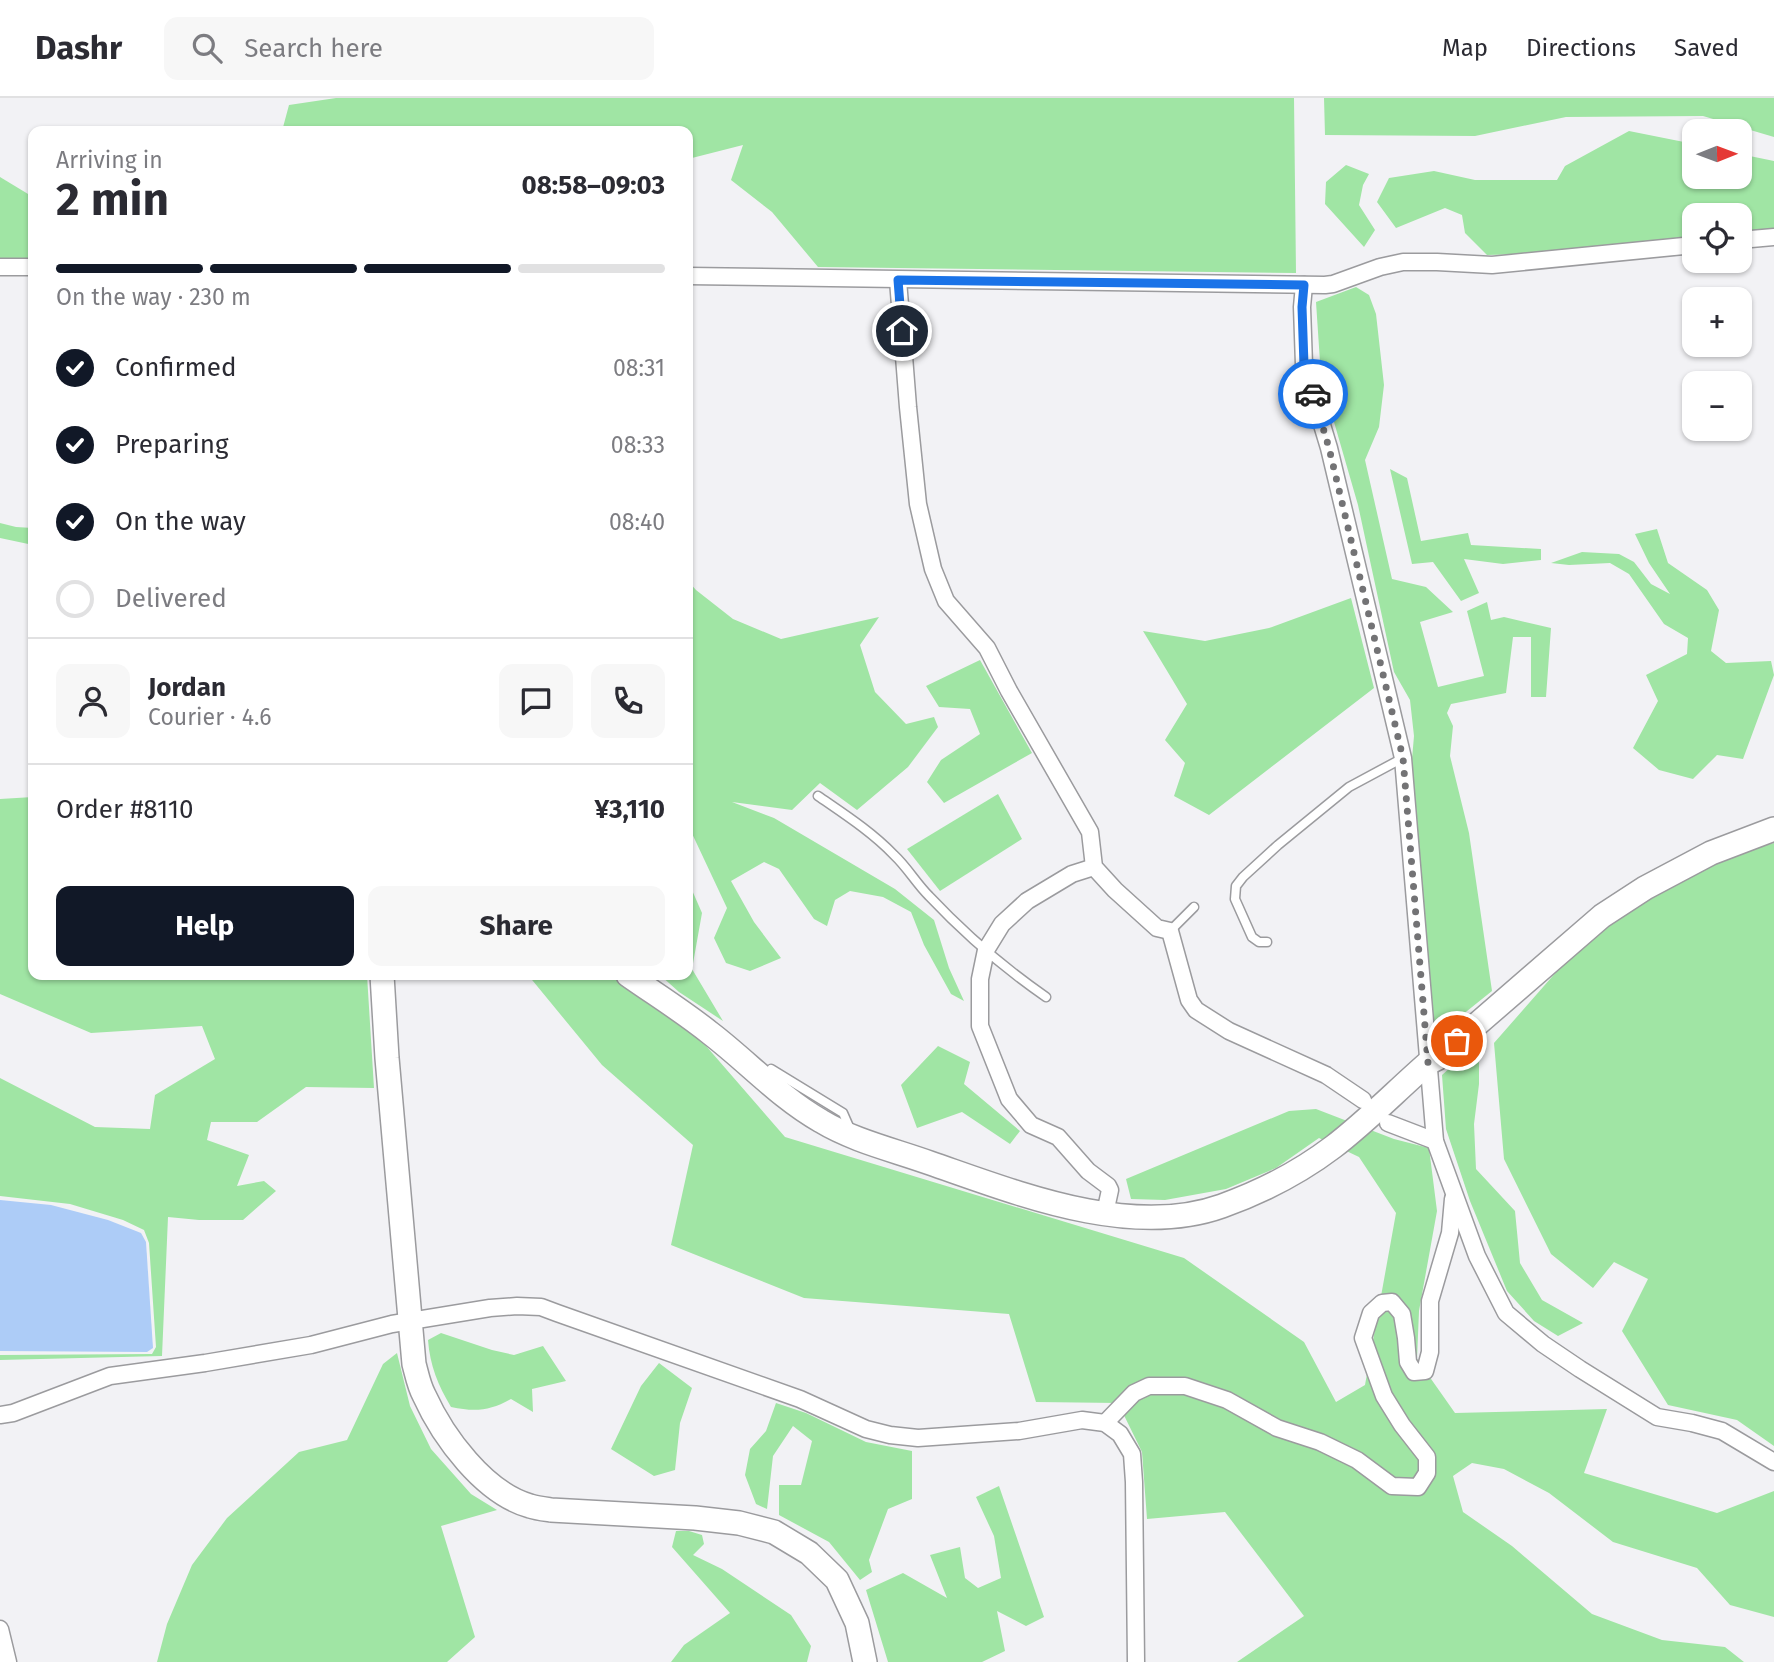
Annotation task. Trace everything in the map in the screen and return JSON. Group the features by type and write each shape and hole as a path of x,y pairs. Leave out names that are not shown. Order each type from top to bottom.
{"street":[{"path":"1752,239 1774,236"},
{"path":"693,276 1304,285 1334,284 1380,267 1403,262 1492,265 1682,246"},
{"path":"0,267 28,267"},
{"path":"898,280 918,504 933,569 946,601 987,648 1090,832 1094,867 1157,928 1170,931 1189,1000 1196,1010 1229,1031 1326,1075 1363,1100"},
{"path":"1304,285 1304,365 1329,448 1403,758 1433,1060 1435,1141 1476,1256 1506,1313 1543,1344 1657,1417 1722,1432 1774,1462"},
{"path":"635,980 710,1033 784,1097 823,1122 853,1136 1057,1203 1105,1213 1170,1217 1220,1207 1277,1183 1333,1147 1602,916 1645,888 1711,853 1774,829"},
{"path":"1094,867 1072,874 1027,901 1002,924 986,950 980,979 980,1026 1009,1099 1031,1125 1058,1137 1088,1171 1108,1186 1110,1190 1105,1213"},
{"path":"382,980 414,1364 423,1393 450,1440 488,1483 529,1506 551,1510 695,1518 739,1523 774,1532 809,1553 837,1580 857,1623 865,1662"},
{"path":"1388,1123 1435,1141"},
{"path":"1105,1423 1134,1393 1149,1386 1185,1386 1227,1401 1277,1427 1320,1442 1357,1460 1392,1486 1418,1487 1427,1473 1427,1457 1384,1396 1363,1338 1371,1313 1381,1303 1392,1302 1402,1314 1408,1362 1414,1372 1425,1371 1430,1352 1430,1301 1450,1233 1453,1193"},
{"path":"0,1415 13,1413 110,1376 311,1345 392,1324 517,1306 541,1307 800,1399 866,1429 890,1435 918,1438 1019,1431 1082,1420 1105,1423 1120,1434 1132,1454 1136,1662"},
{"path":"0,1629 8,1662"}],"lane":[{"path":"1267,942 1259,942 1252,937 1235,899 1236,886 1278,845 1349,787 1403,758"},
{"path":"818,796 860,825 894,854 929,895 986,950 1017,977 1046,997"},
{"path":"1170,931 1194,907"},
{"path":"771,1069 843,1113 853,1136"}],"green space":[{"path":"336,98 1294,98 1296,273 818,267 772,212 731,180 743,145 693,158 693,126 283,126 289,105"},
{"path":"1324,98 1774,98 1774,137 1752,130 1752,119 1713,119 1703,116 1566,117 1475,136 1325,135"},
{"path":"1629,131 1682,142 1682,189 1752,189 1752,156 1774,161 1774,231 1752,233 1752,203 1682,203 1682,239 1526,254 1487,255 1465,233 1462,215 1445,208 1396,228 1377,202 1389,178 1434,171 1475,180 1557,180 1565,166"},
{"path":"1346,165 1369,174 1363,185 1359,205 1375,230 1364,247 1325,204 1326,182"},
{"path":"0,177 28,194 28,259 0,258"},
{"path":"1356,287 1369,295 1376,314 1384,385 1379,427 1365,460 1392,579 1426,587 1453,612 1420,622 1438,687 1484,676 1467,611 1487,602 1491,620 1504,617 1551,628 1546,697 1531,697 1531,637 1513,637 1506,693 1451,704 1447,713 1453,726 1450,756 1469,833 1492,991 1431,1040 1410,700 1394,672 1358,505 1321,377 1316,302"},
{"path":"1390,469 1407,478 1421,541 1468,533 1471,545 1541,549 1541,560 1503,564 1464,559 1479,593 1461,601 1433,562 1412,564"},
{"path":"0,523 28,528 28,544 0,538"},
{"path":"1657,529 1668,563 1707,590 1719,610 1711,651 1726,663 1771,661 1774,675 1743,759 1717,755 1693,779 1659,770 1633,748 1658,701 1646,675 1687,654 1688,638 1664,624 1629,574 1610,563 1551,563 1582,552 1619,554 1634,562 1651,584 1670,594 1649,563 1635,534"},
{"path":"693,587 733,619 781,639 879,617 860,645 875,692 906,724 934,717 938,727 908,767 857,810 820,783 792,810 732,802 774,818 895,889 934,920 949,968 964,1001 951,994 924,945 911,912 883,897 850,891 835,900 827,926 814,919 779,869 764,862 731,881 754,922 781,958 750,971 726,963 714,938 727,908 693,836"},
{"path":"1351,598 1374,688 1209,815 1174,796 1185,763 1165,740 1187,704 1143,631 1205,641 1269,628"},
{"path":"980,660 1032,753 944,803 927,782 941,760 980,734 970,709 939,707 926,686"},
{"path":"998,794 1022,839 940,891 907,849"},
{"path":"28,797 28,980 367,980 374,1088 306,1087 257,1122 211,1122 207,1140 249,1155 237,1186 264,1181 276,1191 243,1220 168,1217 162,1356 0,1360 0,1355 152,1354 156,1347 149,1243 144,1230 123,1220 70,1204 0,1196 0,1078 95,1127 150,1129 155,1095 215,1059 202,1026 91,1033 0,994 0,799"},
{"path":"1774,843 1774,1446 1737,1420 1668,1405 1622,1331 1648,1279 1614,1262 1593,1288 1551,1254 1504,1159 1494,1043 1565,962 1628,908 1706,861"},
{"path":"693,892 702,913 693,963"},
{"path":"693,971 723,1021 666,980 693,980"},
{"path":"532,980 635,980 700,1039 785,1137 1184,1258 1304,1342 1336,1402 1365,1385 1396,1213 1359,1157 1319,1138 1276,1168 1226,1189 1165,1200 1131,1199 1126,1179 1289,1111 1316,1109 1394,1139 1429,1148 1437,1211 1419,1311 1417,1359 1455,1413 1607,1409 1584,1473 1717,1513 1774,1491 1774,1617 1730,1605 1697,1568 1613,1542 1549,1493 1504,1469 1472,1463 1453,1476 1463,1512 1512,1546 1592,1614 1662,1640 1725,1647 1744,1662 1237,1662 1304,1616 1225,1512 1147,1519 1142,1452 1118,1403 1036,1402 1009,1314 804,1298 671,1245 693,1145 602,1065"},
{"path":"1479,1042 1479,1084 1474,1124 1476,1169 1515,1211 1520,1263 1542,1300 1583,1323 1558,1336 1534,1321 1507,1291 1470,1201 1446,1129 1442,1075"},
{"path":"938,1046 970,1062 964,1084 1020,1131 1010,1144 962,1112 917,1128 901,1085"},
{"path":"441,1333 514,1355 543,1346 566,1381 532,1389 533,1412 511,1399 482,1409 451,1407 435,1375 429,1349 428,1340"},
{"path":"397,1353 410,1406 431,1449 471,1494 497,1510 441,1526 475,1637 447,1662 157,1662 167,1624 192,1565 227,1518 299,1452 347,1440 383,1364"},
{"path":"659,1363 692,1388 680,1423 675,1470 654,1476 611,1449 641,1386"},
{"path":"776,1403 806,1413 866,1442 912,1451 912,1499 888,1509 869,1560 872,1572 860,1580 829,1542 779,1515 779,1485 801,1485 812,1441 793,1426 773,1456 767,1509 756,1504 745,1475 750,1449 766,1431"},
{"path":"999,1486 1044,1617 1026,1626 997,1611 1005,1651 982,1662 888,1662 866,1590 903,1573 947,1598 930,1555 960,1547 965,1578 978,1588 1001,1578 994,1536 976,1497"},
{"path":"676,1531 702,1535 704,1544 693,1555 722,1569 791,1615 811,1646 807,1662 671,1662 684,1645 730,1613 672,1547"}],"water":[{"path":"0,1200 51,1205 108,1220 141,1233 146,1242 153,1348 147,1352 0,1351"}],"way so far":[{"path":"1313,394 1329,448 1403,758 1428,1063 1457,1041"}],"route":[{"path":"902,331 898,280 1304,285 1304,365 1313,394"}]}
